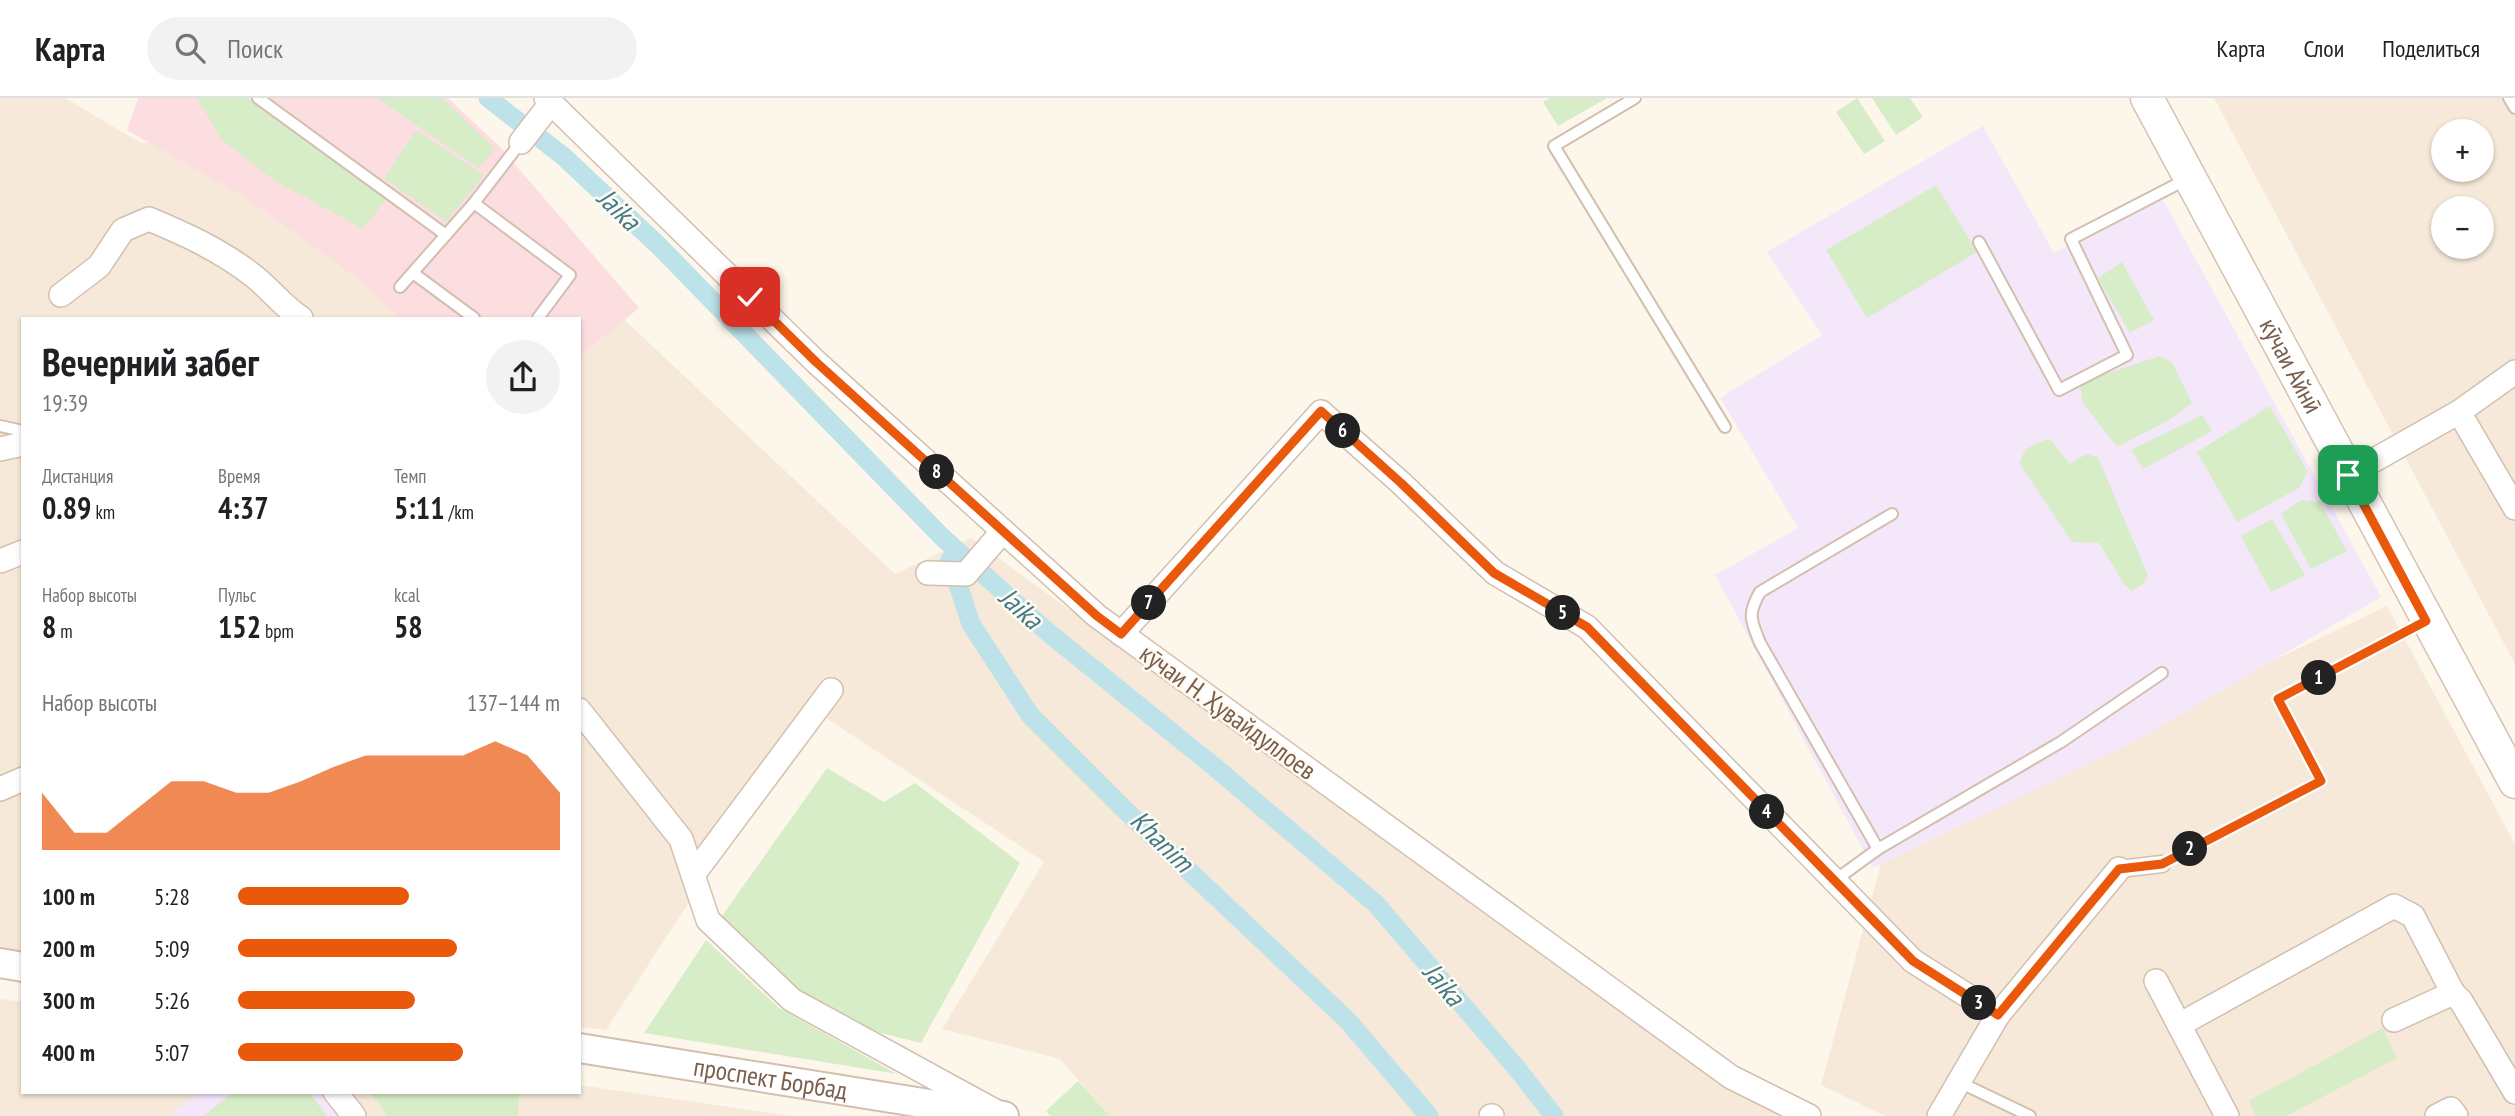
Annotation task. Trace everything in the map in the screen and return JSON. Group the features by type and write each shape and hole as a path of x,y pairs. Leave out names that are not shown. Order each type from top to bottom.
{"main road":[{"name":"кӯчаи Айнӣ","path":"2147,98 2515,782"}],"street":[{"path":"521,142 549,100"},
{"name":"кӯчаи Н. Ҳувайдуллоев","path":"549,100 816,362 1097,616 1731,1077 1809,1116"},
{"path":"61,295 99,266 123,230 149,219 202,241 253,275 299,317"},
{"path":"2348,475 2459,412 2515,372"},
{"path":"1121,634 1321,411 1401,483 1494,573 1587,627 1913,961 1998,1015"},
{"path":"2459,412 2515,508"},
{"path":"0,449 21,444"},
{"path":"928,573 966,574 1003,531"},
{"path":"0,561 21,553"},
{"path":"693,875 831,690"},
{"path":"581,713 681,839 708,920 792,1000 1004,1116"},
{"path":"0,789 21,780"},
{"path":"1939,1116 1998,1015 2119,869 2162,864"},
{"path":"2179,1025 2394,906 2413,916 2453,993 2515,1092"},
{"path":"0,963 21,967"},
{"path":"2156,981 2227,1116"},
{"path":"2394,1020 2453,993"},
{"name":"проспект Борбад","path":"581,1048 1004,1116"},
{"path":"337,1094 354,1116"},
{"path":"2437,1116 2451,1109 2456,1116"}],"lane":[{"path":"257,98 446,235"},
{"path":"1635,98 1554,146 1726,428"},
{"path":"2509,98 2515,108"},
{"path":"400,287 474,203 521,142"},
{"path":"1979,242 2059,390 2127,355 2071,239 2189,178"},
{"path":"474,203 570,275 539,317"},
{"path":"413,273 473,317"},
{"path":"0,426 21,431"},
{"path":"1878,849 1760,643 1750,618 1760,592 1892,514"},
{"path":"2162,864 2321,781 2278,699 2426,621"},
{"path":"1834,881 1878,849 2061,742 2162,673"},
{"path":"1959,1082 2030,1116"}],"shaded area":[{"path":"0,98 65,98 141,143 416,124 895,574 971,538 1610,1003 1812,1116 1110,1116 1060,1059 942,1029 1044,862 814,710 606,1030 581,1027 581,317 21,317 21,956 0,953"},
{"path":"138,98 448,98 500,147 639,308 581,355 581,317 400,317 353,275 246,198 127,130"},
{"path":"2214,98 2515,98 2515,664"},
{"path":"1983,126 2054,253 2162,198 2381,597 2134,742 1873,868 1715,575 1798,528 1720,398 1822,335 1767,252"},
{"path":"2387,606 2515,844 2515,1116 1885,1116 1821,1085 1886,845"},
{"path":"0,999 21,1002 21,1094 581,1094 581,1085 791,1116 0,1116"},
{"path":"198,1094 322,1094 339,1116 170,1116"}],"green space":[{"path":"197,98 248,98 388,197 363,229 273,180 221,139"},
{"path":"377,98 442,98 495,149 479,168"},
{"path":"1550,98 1607,98 1558,126 1543,102"},
{"path":"1857,98 1885,141 1864,154 1836,112"},
{"path":"1872,98 1910,98 1923,117 1896,135"},
{"path":"416,130 484,175 446,222 384,178"},
{"path":"1936,185 1977,252 1867,318 1826,250"},
{"path":"2122,262 2154,320 2130,333 2098,278"},
{"path":"2160,356 2172,362 2192,403 2169,420 2117,447 2083,403 2080,386 2099,376"},
{"path":"2270,406 2308,472 2299,488 2237,522 2197,452"},
{"path":"2202,415 2212,431 2143,469 2131,450"},
{"path":"2050,439 2070,464 2086,454 2098,457 2148,576 2142,585 2132,591 2124,584 2099,543 2072,542 2020,464 2024,453 2030,447"},
{"path":"2301,500 2320,502 2347,551 2311,569 2281,514"},
{"path":"2272,519 2305,575 2271,592 2241,536"},
{"path":"827,768 884,802 915,783 1020,863 921,1043 873,1031 802,996 719,920"},
{"path":"706,940 779,1008 897,1074 644,1033"},
{"path":"2383,1028 2397,1058 2286,1116 2256,1116 2249,1101"},
{"path":"1078,1081 1110,1116 1050,1116 1046,1111"},
{"path":"231,1094 310,1094 327,1116 203,1116"},
{"path":"372,1094 519,1094 518,1116 388,1116"}],"waterway":[{"name":"Jaika","path":"488,98 563,156 660,247 941,536 1050,634 1217,769 1376,904 1519,1071 1554,1116"},
{"name":"Khanim","path":"950,560 971,624 1030,715 1132,817 1348,1021 1429,1116"}],"route":[{"path":"750,297 816,362 1097,616 1121,634 1321,411 1401,483 1494,573 1587,627 1913,961 1998,1015 2119,869 2162,864 2321,781 2278,699 2426,621 2348,475"}]}
